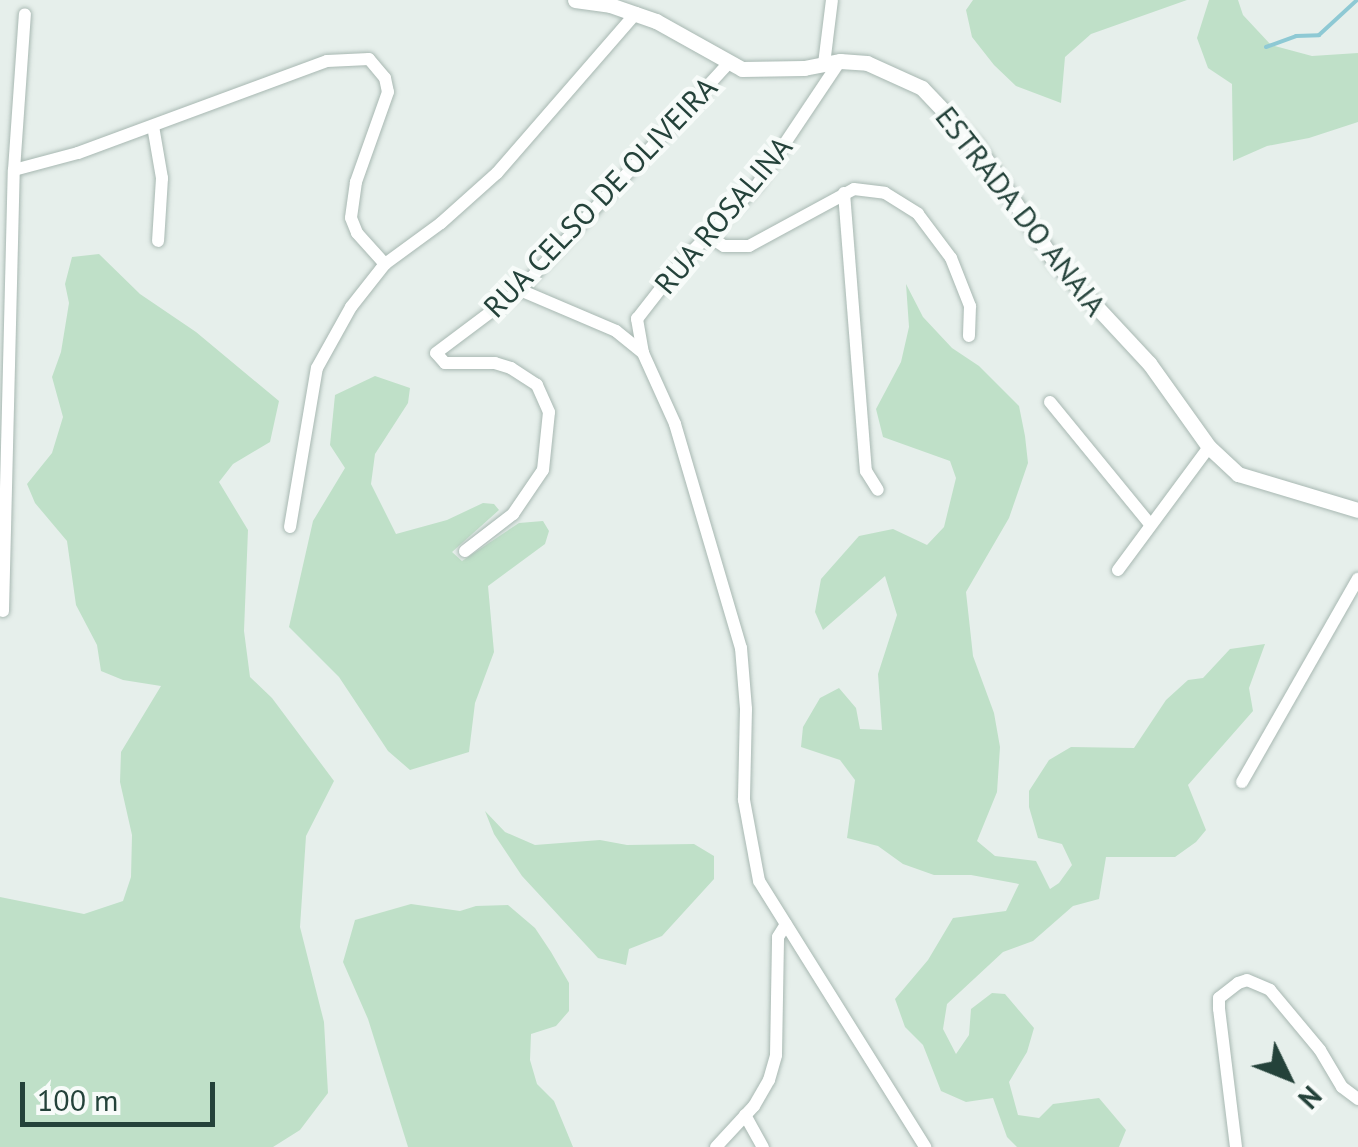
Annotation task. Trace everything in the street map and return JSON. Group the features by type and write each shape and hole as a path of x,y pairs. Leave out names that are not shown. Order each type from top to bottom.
{"street":[{"name":"ESTRADA DO ANAIA","path":"575,0 636,13 728,64 754,71 832,62 888,69 922,88 976,144 1056,262 1148,362 1209,447 1238,474 1358,510"},
{"path":"832,0 832,62"},
{"path":"290,527 317,368 351,306 385,264 483,188 636,13"},
{"path":"4,611 14,170 25,14"},
{"path":"14,170 50,163 327,61 369,59 385,78 388,92 356,182 351,218 366,246 385,264"},
{"name":"RUA ROSALINA","path":"616,331 638,319 678,265 757,185 832,62"},
{"name":"RUA CELSO DE OLIVEIRA","path":"465,551 513,514 543,470 549,412 538,385 511,368 495,363 446,363 436,353 520,290 728,64"},
{"path":"153,126 162,178 158,241"},
{"path":"708,236 724,246 749,246 844,193 868,187 886,193 937,234 970,306 969,336"},
{"path":"844,193 866,471 878,490"},
{"path":"520,290 616,331 643,353 675,424 687,476 733,612 745,673 748,836 764,895 926,1147"},
{"name":"RUA ROSALINA","path":"638,319 643,353"},
{"path":"1050,402 1148,523"},
{"path":"1118,570 1148,523 1209,447"},
{"path":"1242,782 1358,579"},
{"path":"716,1147 769,1080 776,1055 778,937 786,924"},
{"path":"1236,1147 1219,998 1238,983 1247,980 1270,990 1320,1050 1342,1087 1358,1099"},
{"path":"745,1114 763,1147"}],"green space":[{"path":"973,0 1187,0 1091,34 1065,57 1061,103 1016,86 994,65 972,37 966,10"},
{"path":"1209,0 1238,0 1243,15 1271,45 1312,56 1358,53 1358,122 1267,146 1233,161 1232,84 1208,68 1197,38"},
{"path":"99,254 140,294 196,332 279,401 270,442 233,464 219,482 248,530 244,631 250,677 272,698 334,781 306,836 300,927 324,1022 328,1093 300,1130 273,1147 0,1147 0,897 84,914 123,901 131,877 132,835 120,782 121,752 161,686 123,680 101,671 97,645 76,605 67,541 35,503 27,484 52,453 63,417 52,377 61,352 69,303 65,284 72,257"},
{"path":"906,284 923,317 952,348 979,366 1019,406 1025,436 1028,463 1009,518 966,592 973,656 994,713 1000,747 997,792 977,841 995,856 1036,861 1050,889 1059,883 1072,865 1062,844 1038,838 1029,807 1029,791 1049,760 1071,747 1134,748 1166,700 1188,680 1203,678 1230,649 1265,644 1249,688 1253,711 1188,785 1206,830 1196,842 1175,857 1106,857 1099,899 1073,906 1033,941 1003,952 947,1004 943,1029 956,1054 969,1035 971,1009 992,993 1005,994 1034,1028 1027,1052 1009,1082 1018,1115 1039,1118 1053,1104 1099,1098 1126,1130 1119,1147 1017,1147 1007,1137 993,1098 966,1102 941,1091 923,1045 905,1027 895,999 928,960 953,918 1006,911 1019,884 971,875 934,875 903,864 878,846 847,838 855,780 840,760 801,747 803,727 820,698 839,688 856,708 860,729 882,730 878,674 897,615 885,576 823,630 815,612 821,579 859,536 893,529 927,545 944,527 956,478 950,461 883,437 876,409 901,362 909,327"},
{"path":"375,376 410,388 408,403 375,454 371,484 396,534 447,520 483,503 494,504 499,510 452,552 462,561 519,523 543,521 549,531 545,544 488,586 494,652 475,703 469,752 410,770 388,751 339,677 289,627 313,521 345,468 330,445 335,395"},
{"path":"485,811 505,832 535,845 600,840 627,845 694,844 714,856 714,879 662,936 629,949 626,965 598,958 522,876 494,834"},
{"path":"411,904 460,911 508,905 535,928 551,952 569,983 569,1011 556,1026 531,1034 530,1060 537,1084 554,1101 573,1147 408,1147 368,1019 343,962 355,920"}],"waterway":[{"path":"1266,47 1296,36 1319,35 1357,0"}]}
